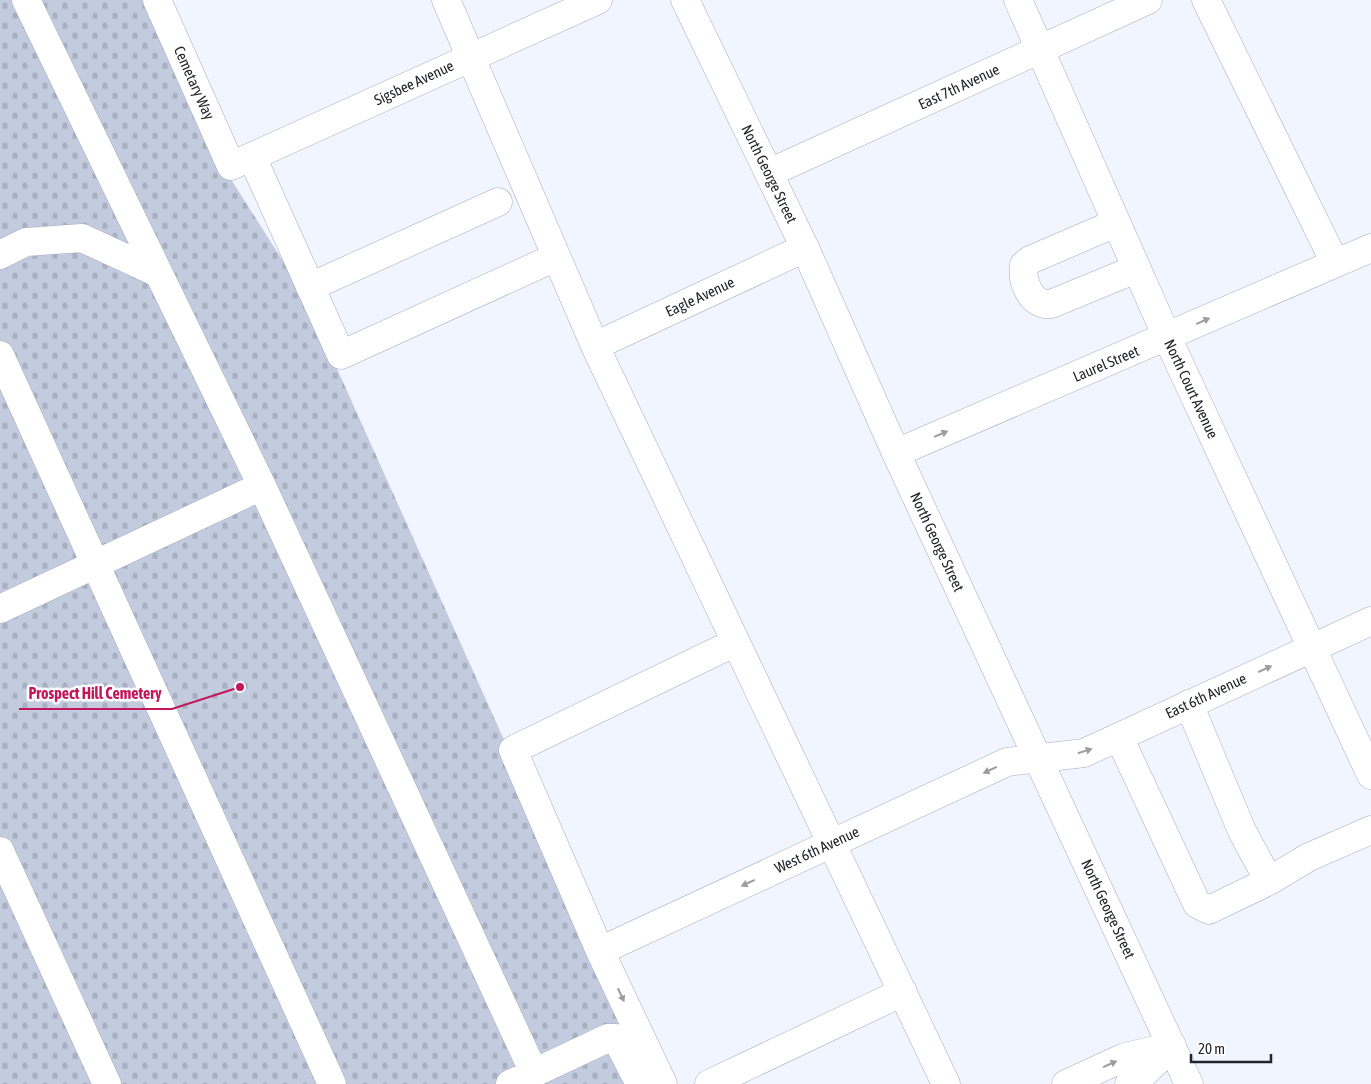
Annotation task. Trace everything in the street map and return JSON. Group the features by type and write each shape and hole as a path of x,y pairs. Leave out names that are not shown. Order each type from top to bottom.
{"street":[{"path":"26,0 262,486 522,1078 608,1038 616,1038 640,1084"},
{"name":"Cemetary Way","path":"157,0 310,287 341,356 556,257"},
{"path":"446,0 472,56 595,346 946,1084"},
{"name":"Sigsbee Avenue","path":"242,162 598,0"},
{"name":"North George Street","path":"685,0 805,248 896,453 1189,1084"},
{"name":"North Court Avenue","path":"1018,0 1167,337 1371,774"},
{"name":"East 7th Avenue","path":"769,173 1148,0"},
{"path":"1206,0 1335,263"},
{"path":"310,287 498,202"},
{"path":"1116,223 1030,260 1024,265 1023,272 1026,286 1042,306 1136,269"},
{"path":"0,255 26,242 82,238 158,273"},
{"name":"Eagle Avenue","path":"595,346 805,248"},
{"name":"Laurel Street","path":"896,453 1371,248"},
{"path":"0,355 332,1084"},
{"path":"0,609 262,486"},
{"name":"East 6th Avenue","path":"1037,759 1084,753 1371,621"},
{"path":"663,1084 600,951 513,750 736,642"},
{"path":"1189,704 1242,830 1269,881"},
{"path":"1118,737 1197,904 1209,910 1269,881 1309,857 1371,830"},
{"name":"West 6th Avenue","path":"600,951 1007,762 1037,759"},
{"path":"0,851 107,1084"},
{"path":"709,1084 902,992"},
{"path":"1066,1084 1125,1057 1172,1046"},
{"path":"1129,1084 1136,1081 1172,1046"}],"green space":[{"path":"0,0 148,0 220,162 302,291 659,1084 0,1084"}],"place":[{"name":"Prospect Hill Cemetery","path":"240,687"}]}
